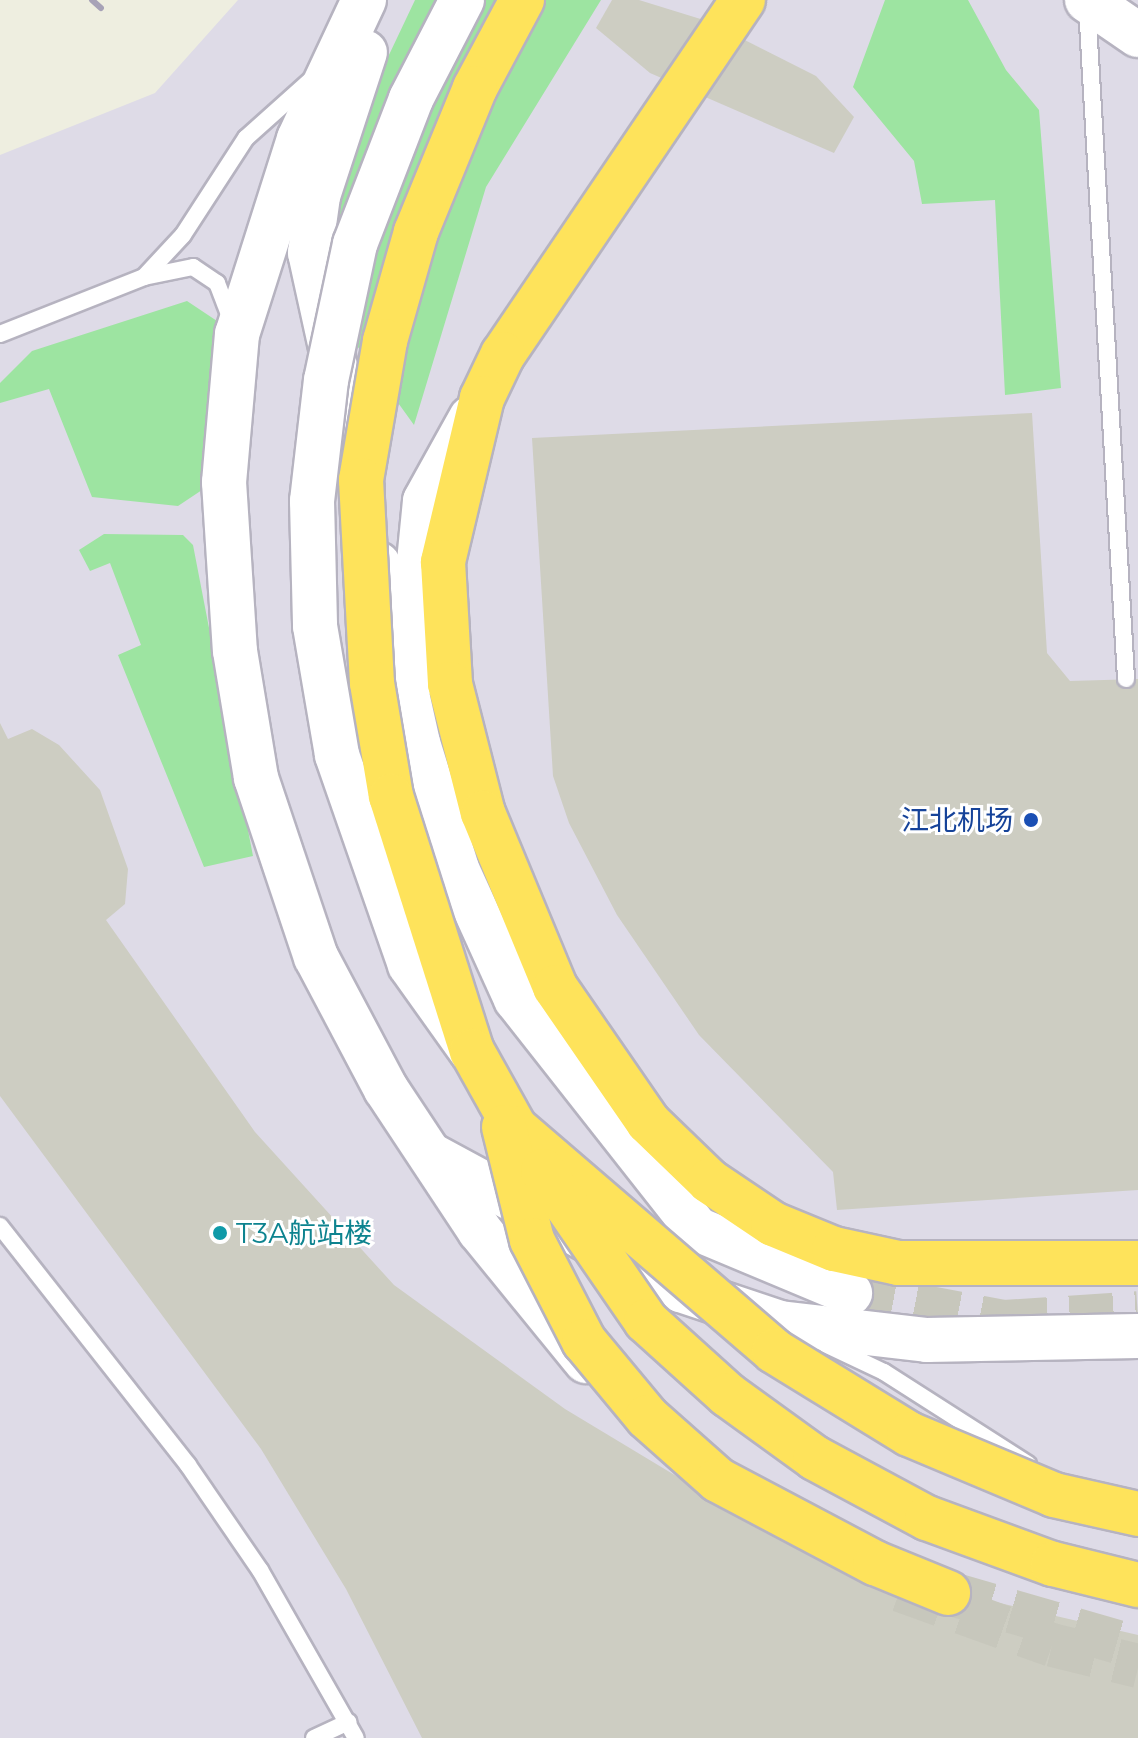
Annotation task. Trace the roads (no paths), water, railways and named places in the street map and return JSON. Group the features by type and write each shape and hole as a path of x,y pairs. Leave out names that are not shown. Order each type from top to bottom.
{"highway":[{"path":"522,0 475,88 416,232 385,341 361,480 372,683 391,796 472,1051 507,1115 637,1309 728,1395 815,1458 927,1518 1138,1585"},
{"path":"743,0 655,139 503,354 482,398 443,562 450,684 483,813 555,987 648,1122 709,1181 773,1224 834,1249 953,1267 1138,1263"},
{"path":"507,1115 774,1351 837,1393 909,1434 1054,1495 1138,1514"},
{"path":"507,1115 532,1240 584,1341 647,1417 731,1488 948,1593"}],"main road":[{"path":"364,0 334,59 267,228 237,334 224,482 235,651 256,778 316,957 386,1089 539,1307 650,1434 808,1545"},
{"path":"382,0 318,196 310,253 418,743 457,869 516,999 697,1229 850,1293"},
{"path":"462,0 411,99 355,244 326,380 312,501 315,626 337,755 410,965 472,1051"},
{"path":"1087,0 1138,35"},
{"path":"457,869 420,631 419,562 425,501 482,398"},
{"path":"431,1155 681,1290 780,1323 927,1340 1138,1336"}],"lane":[{"path":"1087,0 1126,679"},
{"path":"144,277 183,235 246,138 334,59"},
{"path":"0,334 144,277 193,267 217,283 237,334"},
{"path":"0,1226 188,1465 260,1570 356,1738"},
{"path":"780,1323 884,1372 1138,1535"},
{"path":"314,1738 348,1722"}],"tunnel":[{"path":"850,1293 1004,1322 1138,1313"},
{"path":"900,1590 1052,1645 1138,1666"},
{"path":"948,1593 1138,1648"}],"railway":[{"path":"92,0 101,8"}],"place":[{"name":"江北机场","path":"1031,820"},
{"name":"T3A航站楼","path":"220,1233"}]}
